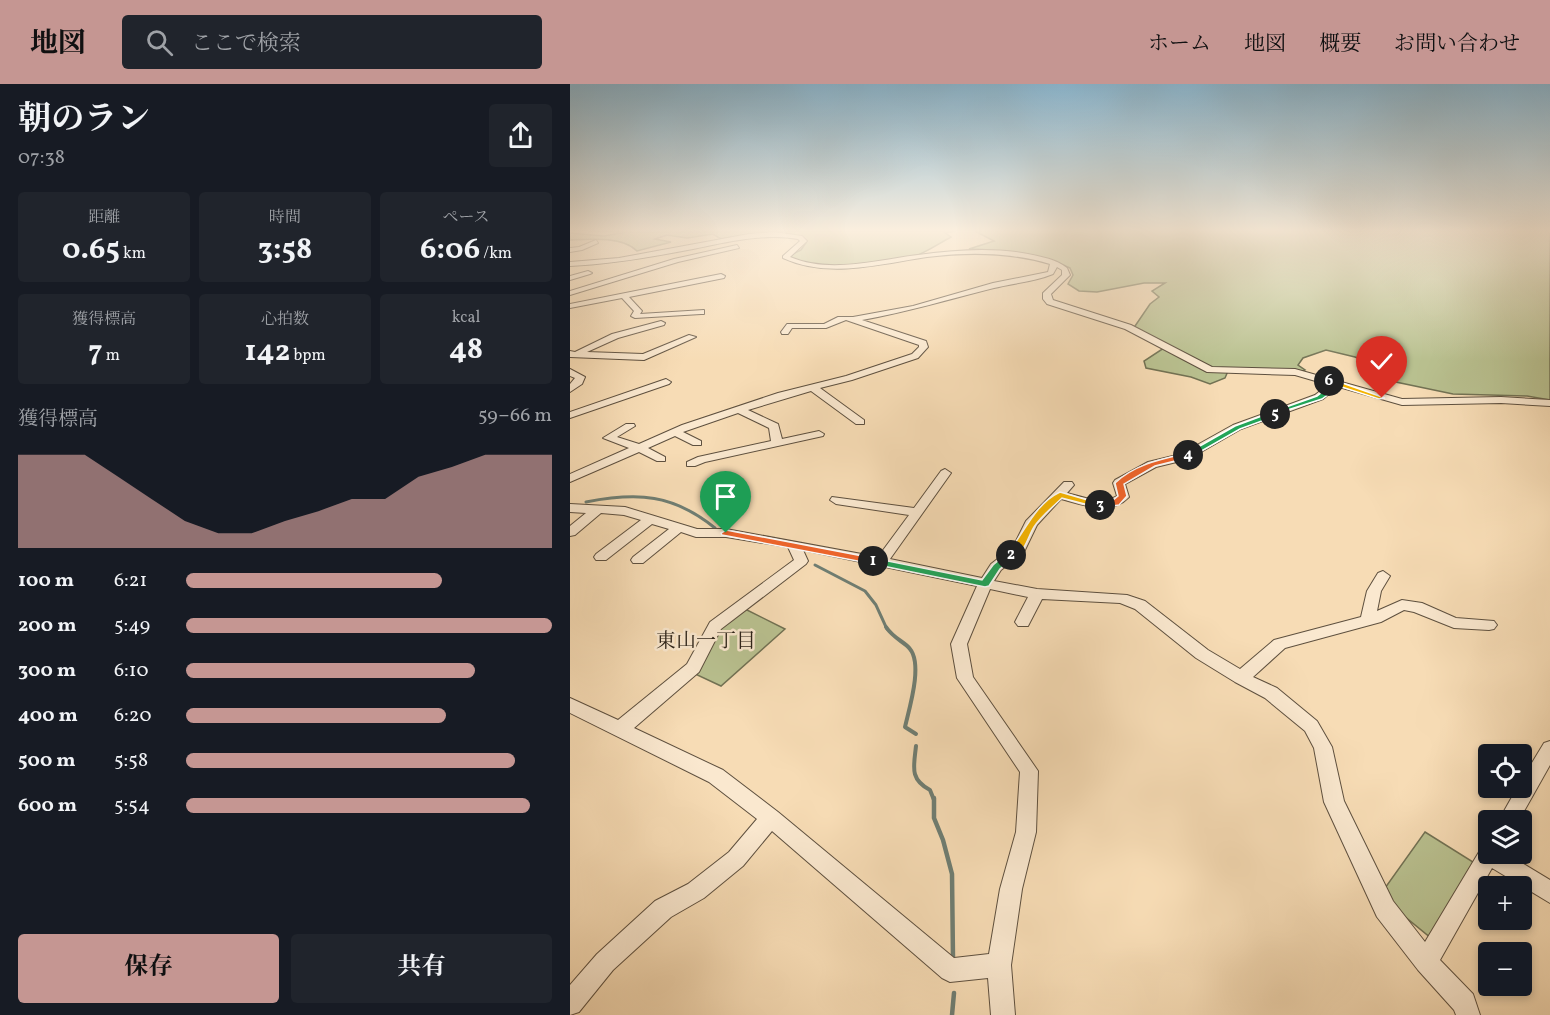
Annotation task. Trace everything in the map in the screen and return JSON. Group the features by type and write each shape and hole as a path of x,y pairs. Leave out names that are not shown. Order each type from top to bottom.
{"street":[{"path":"570,293 630,274"},
{"path":"786,332 790,326 826,326 838,319 856,319 914,308 996,285 1047,274"},
{"path":"1066,274 1047,293 1050,302 1128,327 1210,370 1295,372 1402,402 1501,400 1550,403"},
{"path":"570,306 721,276"},
{"path":"623,295 638,311 635,316 701,312"},
{"path":"570,478 675,432 915,356 924,347 923,344 856,319"},
{"path":"572,355 615,336 661,323"},
{"path":"572,355 644,357 692,337"},
{"path":"570,372 580,377 579,382 570,389"},
{"path":"1002,1015 999,965 1011,889 1026,832 1029,771 965,678 961,663 958,644 985,584 996,567 1019,549 1031,524 1064,490 1100,505 1116,503 1123,496 1119,483 1152,464 1185,457 1238,427 1319,397 1330,389 1321,378"},
{"path":"570,415 666,382"},
{"path":"812,387 860,422"},
{"path":"740,410 774,426 777,441"},
{"path":"630,426 608,438 638,447 661,459"},
{"path":"675,432 697,443"},
{"path":"692,464 702,459 777,441 819,434"},
{"path":"881,562 945,473"},
{"path":"836,500 917,512"},
{"path":"570,508 625,511 696,533 726,533 793,544 1037,594 1122,598 1140,605 1202,654 1271,693 1311,726 1323,747 1334,802 1385,909 1426,962 1464,1003 1468,1015"},
{"path":"570,532 599,509"},
{"path":"601,556 650,520"},
{"path":"638,560 678,528"},
{"path":"621,728 693,668 715,626 801,561 793,544"},
{"path":"1368,620 1374,591 1383,576"},
{"path":"1023,622 1037,594"},
{"path":"1241,678 1280,644 1368,620 1393,608 1409,605 1454,624 1489,625"},
{"path":"570,705 716,776 771,818 951,970 999,965"},
{"path":"1515,810 1550,748"},
{"path":"570,1003 605,962 663,909 696,891 736,859 771,818"},
{"path":"1426,962 1483,864"},
{"path":"1505,864 1550,892"}],"green space":[{"path":"1550,274 1550,400 1527,396 1453,394 1391,381 1381,368 1355,357 1326,350 1303,358 1298,365 1305,370 1299,373 1228,371 1225,378 1210,384 1191,377 1146,368 1144,361 1167,346 1133,329 1150,304 1159,297 1152,291 1165,283 1144,283 1097,292 1079,291 1068,284 1073,275"},
{"path":"745,609 785,629 721,686 693,673 721,627"},
{"path":"1425,832 1473,862 1431,938 1398,911 1385,888"}],"waterway":[{"path":"586,502 622,497 669,502 700,517 715,528"},
{"path":"815,565 865,591 876,605 886,627"},
{"path":"886,627 910,649 914,656 914,687 905,727 916,734"},
{"path":"916,746 914,771 923,786 930,790 934,800"},
{"path":"934,800 934,818 943,840 952,874 953,959"},
{"path":"952,1015 954,993"}],"district":[{"name":"東山一丁目","path":"706,640"}],"route":[{"path":"726,533 793,544 985,584 996,567 1019,549 1031,524 1060,495 1100,505 1116,503 1123,496 1119,483 1131,475 1152,464 1185,457 1238,427 1319,397 1330,389 1321,378 1382,398"}]}
